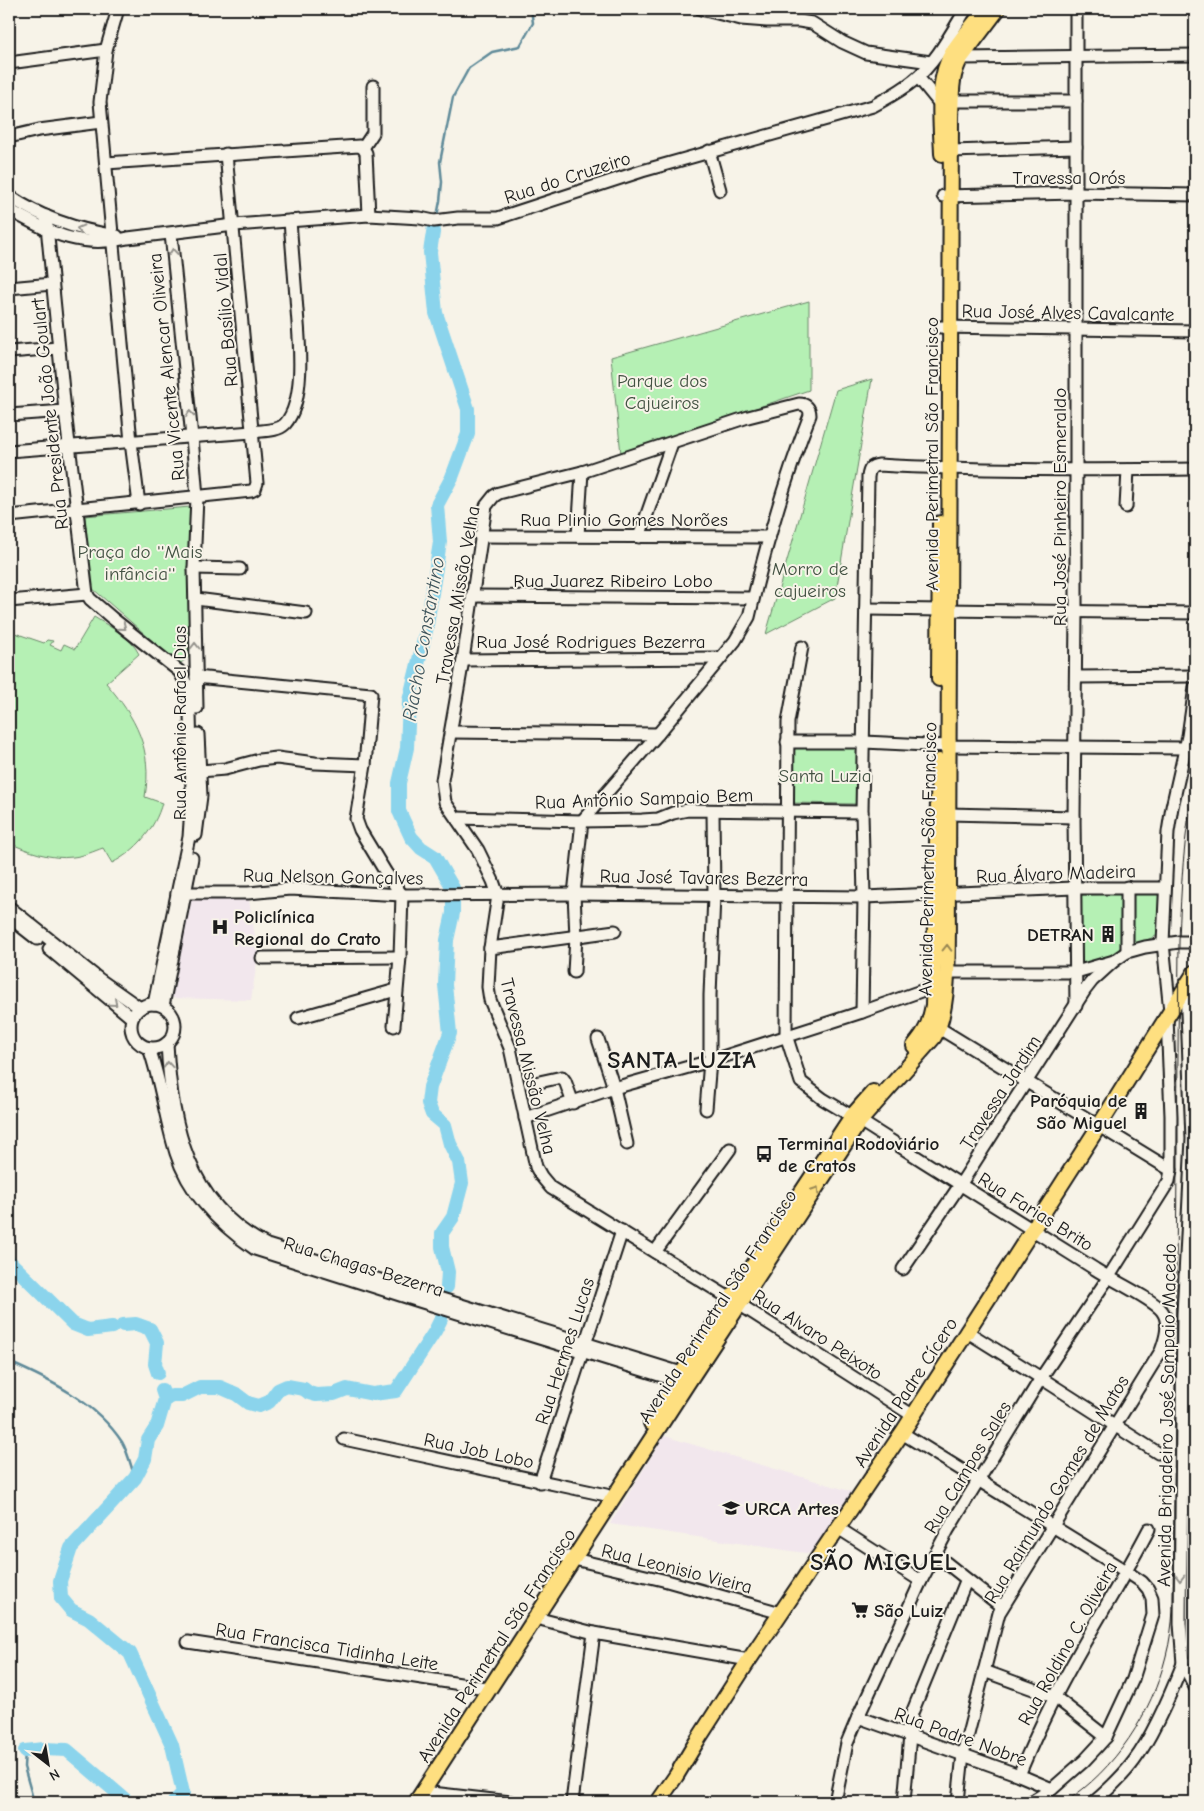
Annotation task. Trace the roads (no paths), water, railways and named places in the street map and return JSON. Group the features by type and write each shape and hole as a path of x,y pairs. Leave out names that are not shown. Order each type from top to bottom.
{"main road":[{"name":"Avenida Perimetral São Francisco","path":"406,1802 536,1618 606,1495 856,1119 905,1062 939,1028 946,469 945,327 947,196 945,71 953,50 986,9"},
{"name":"Avenida Perimetral São Francisco","path":"947,196 951,151 946,102 954,73 962,58 998,9"},
{"name":"Avenida Perimetral São Francisco","path":"905,1062 930,1023 933,1005 946,972 942,894 948,814 944,746"},
{"name":"Avenida Padre Cícero","path":"658,1802 749,1660 902,1433 1099,1126 1195,972"},
{"name":"Avenida Perimetral São Francisco","path":"420,1797 485,1689 684,1379"}],"street":[{"path":"118,9 106,50 100,102 131,442 139,504"},
{"path":"701,9 740,19 767,21 799,20 812,23 842,42 866,53 931,62"},
{"name":"Rua do Cruzeiro","path":"112,238 171,234 234,225 369,215 420,218 434,221 458,218 498,218 709,151 866,109 902,90 918,77 949,37 966,9"},
{"name":"Rua José Pinheiro Esmeraldo","path":"1076,9 1076,677 1074,817 1076,1006"},
{"path":"9,63 106,50"},
{"path":"962,58 1195,55"},
{"path":"918,77 946,102 1076,101"},
{"path":"363,148 373,133 373,86"},
{"path":"9,137 39,130 102,122"},
{"path":"106,163 359,146 366,153 369,215"},
{"path":"951,151 1076,147"},
{"path":"709,151 720,190"},
{"name":"Rua Basílio Vidal","path":"197,497 251,491 254,490 257,483 226,154"},
{"name":"Travessa Orós","path":"947,196 1077,193 1195,195"},
{"path":"9,196 46,216 74,227 112,238"},
{"path":"9,210 47,230 76,241 112,238"},
{"name":"Rua Presidente João Goulart","path":"46,216 58,348 87,594"},
{"path":"9,219 25,218"},
{"path":"9,451 252,432 278,428 284,425 296,397 300,372 290,221"},
{"name":"Rua Vicente Alencar Oliveira","path":"171,234 197,497"},
{"path":"9,288 52,284"},
{"name":"Rua José Alves Cavalcante","path":"945,327 1195,331"},
{"path":"9,352 58,348"},
{"path":"574,972 576,936 574,894 582,821 658,734 745,626 749,617 768,537 796,450 810,415 808,408 802,404 748,417 582,472 578,536"},
{"path":"9,415 65,411"},
{"path":"638,537 672,443"},
{"path":"862,1012 864,897 862,812 868,477 871,467 879,465 946,469 1076,471 1195,469"},
{"path":"1126,507 1128,470"},
{"name":"Travessa Missão Velha","path":"551,1188 536,1167 510,1048 490,1000 488,987 490,948 498,895 478,850 445,802 442,780 463,660 480,536 486,506 499,493 582,472"},
{"path":"9,516 197,497"},
{"name":"Rua Antônio Rafael Dias","path":"181,893 192,814 196,677 194,568 197,497"},
{"name":"Rua Plinio Gomes Norões","path":"480,536 768,537"},
{"path":"194,568 240,569"},
{"path":"9,601 87,594"},
{"name":"Rua Antônio Rafael Dias","path":"87,594 90,599 112,618 179,671 188,694 194,746 200,771 201,796 199,820 181,893 159,1005"},
{"name":"Rua Juarez Ribeiro Lobo","path":"472,596 753,598"},
{"path":"196,599 306,613"},
{"path":"866,609 1195,613"},
{"name":"Rua Farias Brito","path":"802,647 789,716 786,812 786,1035 801,1082 823,1099 1108,1278 1154,1304 1165,1316"},
{"name":"Rua José Rodrigues Bezerra","path":"463,660 720,658"},
{"path":"179,671 189,673 196,665"},
{"path":"1076,677 1195,676"},
{"path":"196,677 371,694 365,765 356,819 360,830 377,859 402,895 400,957 394,1026"},
{"path":"1171,1170 1169,1014 1163,943 1168,832 1186,748 1192,735 1195,687"},
{"path":"451,732 658,734"},
{"path":"787,742 864,742 944,746 1186,748"},
{"path":"200,771 225,769 259,760 278,758 316,763 365,765"},
{"name":"Rua Antônio Sampaio Bem","path":"456,818 582,821 642,820 688,810 713,812 862,812"},
{"path":"706,1108 710,1061 710,995 714,895 713,812"},
{"path":"948,814 1074,817"},
{"path":"1127,887 1127,952"},
{"name":"Rua Álvaro Madeira","path":"942,894 1074,888 1166,888"},
{"name":"Rua Nelson Gonçalves","path":"181,893 248,893 290,890 402,895 453,895"},
{"name":"Rua José Tavares Bezerra","path":"453,895 574,894 864,897 942,894"},
{"path":"9,907 99,979 140,1008"},
{"path":"9,917 132,1018"},
{"path":"490,948 615,931"},
{"name":"Travessa Jardim","path":"903,1270 1092,981 1127,952 1163,943 1195,942"},
{"path":"262,958 400,957"},
{"name":"Travessa Jardim","path":"946,972 1076,972 1114,961"},
{"path":"525,1118 614,1088 710,1061 940,986"},
{"path":"298,1018 396,990"},
{"name":"Avenida Brigadeiro José Sampaio Macedo","path":"1182,993 1194,1141 1183,1314 1187,1393 1192,1641 1195,1662"},
{"path":"159,1005 173,1017 175,1031 167,1044 162,1047 149,1048 143,1046 134,1038 130,1025 132,1018 140,1008 159,1005"},
{"path":"939,1028 1171,1170"},
{"path":"598,1039 614,1088 627,1144"},
{"name":"Rua Chagas Bezerra","path":"167,1044 168,1070 176,1126 185,1153 210,1200 243,1232 267,1245 684,1379"},
{"name":"Rua Chagas Bezerra","path":"149,1048 160,1082 176,1154 206,1207 234,1235 255,1249 275,1256 584,1347"},
{"path":"530,1084 562,1078 565,1081 573,1103"},
{"path":"655,1252 730,1149"},
{"name":"Rua Campos Sales","path":"835,1802 847,1742 935,1554 1041,1378 1165,1189 1171,1170"},
{"name":"Rua Alvaro Peixoto","path":"551,1188 912,1415"},
{"name":"Rua Hermes Lucas","path":"540,1482 622,1231"},
{"name":"Avenida Brigadeiro José Sampaio Macedo","path":"1195,1253 1187,1393 1180,1623 1183,1664 1195,1687"},
{"name":"Rua Raimundo Gomes de Matos","path":"958,1802 964,1754 999,1613 1161,1351 1167,1332 1165,1316"},
{"path":"966,1331 1158,1453"},
{"path":"902,1433 1127,1572 1142,1582 1152,1598 1153,1615 1133,1679 1106,1737 1084,1761 1052,1789 1031,1802"},
{"name":"Rua Job Lobo","path":"344,1439 606,1495"},
{"path":"838,1528 921,1581"},
{"name":"Rua Roldino C. Oliveira","path":"1019,1775 1054,1697 1127,1572 1149,1529"},
{"path":"935,1554 1002,1607"},
{"name":"Rua Leonisio Vieira","path":"570,1558 667,1581 781,1613"},
{"path":"904,1802 912,1713 966,1580"},
{"path":"536,1618 594,1633 749,1660"},
{"path":"572,1802 594,1633"},
{"path":"1094,1802 1112,1787 1134,1761 1162,1710 1192,1641"},
{"name":"Rua Francisca Tidinha Leite","path":"188,1642 485,1689"},
{"path":"984,1671 1054,1697 1106,1737"},
{"name":"Rua Padre Nobre","path":"858,1717 964,1754 1052,1789"},
{"path":"420,1797 511,1802"}],"waterway":[{"name":"Riacho Constantino","path":"437,216 442,182 440,162 453,97 469,68 492,52 520,46 533,23 531,9"},
{"name":"Riacho Constantino","path":"434,226 430,252 436,313 468,409 468,434 452,477 437,505 440,542 426,631 409,701 407,748 399,783 399,811 411,837 421,848 435,857 453,888 453,913 447,940 445,985 450,1033 430,1087 428,1103 432,1114 445,1125 450,1144 459,1162 462,1183 453,1217 442,1233 442,1247 448,1272 447,1287"},
{"path":"9,1261 73,1324 88,1330 112,1327"},
{"name":"Riacho Constantino","path":"165,1399 172,1396 182,1396 200,1387 220,1387 236,1394 248,1403 259,1406 269,1402 278,1390 287,1386 304,1389 316,1395 334,1394 347,1389 373,1394 396,1391 441,1319"},
{"path":"123,1325 136,1324 150,1329 157,1343 155,1364 158,1373"},
{"path":"9,1362 56,1385 86,1404 99,1415 122,1442 135,1478"},
{"path":"162,1390 165,1399 157,1426 148,1440 145,1459 135,1478 71,1548 60,1581 61,1598 71,1610 89,1619 130,1653 172,1745 183,1793 174,1802"},
{"path":"25,1751 44,1749 67,1750 128,1802"},
{"path":"25,1751 24,1767 34,1802"}],"tram line":[{"path":"1065,1802 1100,1774 1115,1757 1141,1719 1160,1677 1171,1628 1173,1610 1179,942 1185,843 1195,784"}],"place":[{"name":"Policlínica Regional do Crato","path":"220,927"},
{"name":"DETRAN","path":"1108,934"},
{"name":"Paróquia de São Miguel","path":"1141,1111"},
{"name":"Terminal Rodoviário de Cratos","path":"764,1154"},
{"name":"URCA Artes","path":"731,1508"},
{"name":"São Luiz","path":"860,1610"}],"district":[{"name":"SANTA LUZIA","path":"682,1060"},
{"name":"SÃO MIGUEL","path":"884,1562"}],"park label":[{"name":"Parque dos Cajueiros","path":"662,391"},
{"name":"Praça do ''Mais infância''","path":"140,562"},
{"name":"Morro de cajueiros","path":"810,579"},
{"name":"Santa Luzia","path":"825,775"}]}
